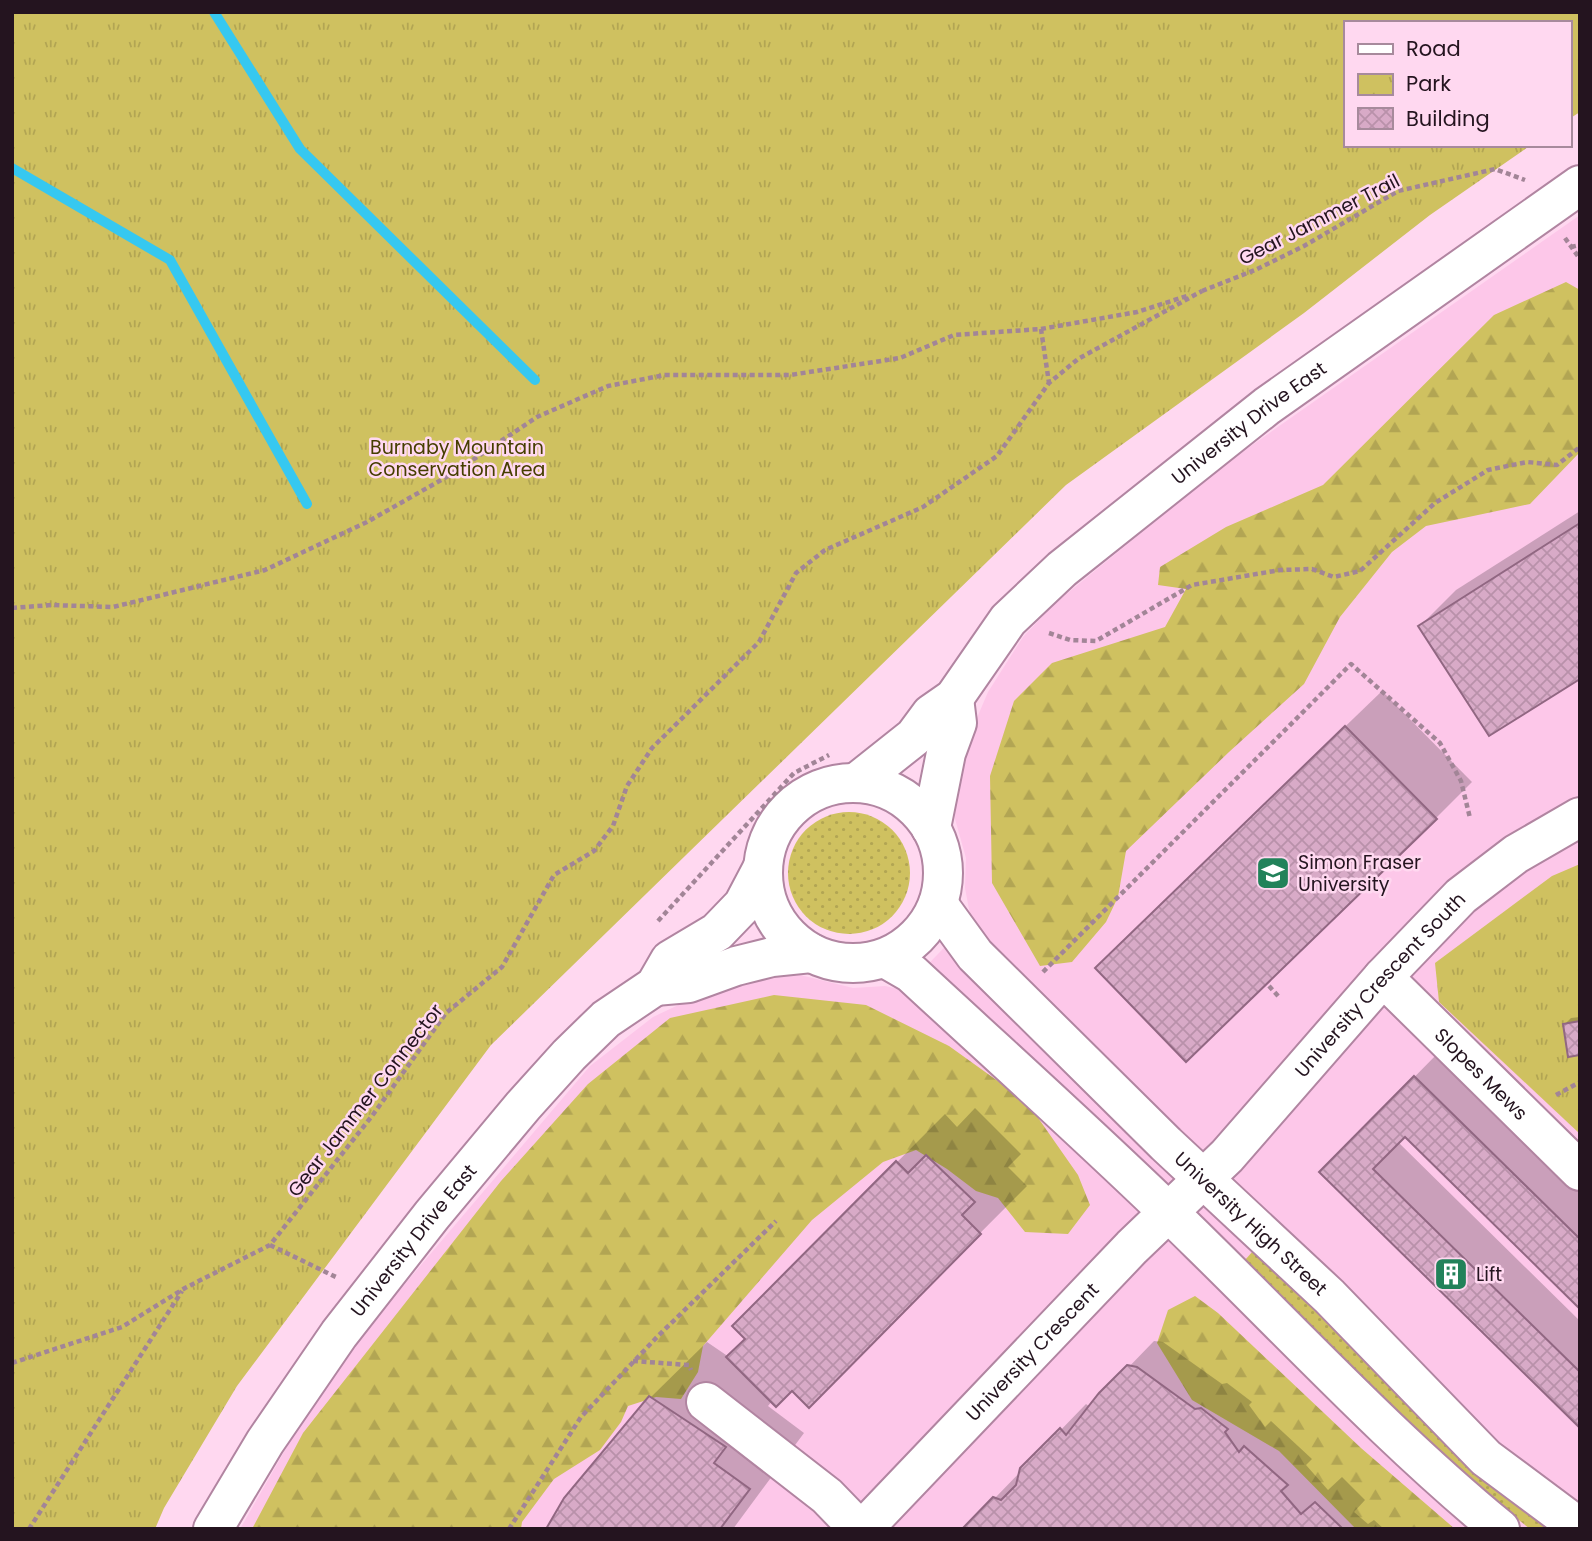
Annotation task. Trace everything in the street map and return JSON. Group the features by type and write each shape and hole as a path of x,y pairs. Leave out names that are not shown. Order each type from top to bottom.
{"street":[{"name":"University Drive East","path":"856,783 914,737 931,714 954,698 1008,621 1062,569 1267,407 1580,185"},
{"path":"931,828 946,753 957,723 954,698"},
{"path":"856,783 886,789 912,805 931,828 941,852 943,878 938,904 926,927 908,945 885,958 860,963 835,962 811,953 790,938 774,917 765,892 763,867 769,840 782,817 802,799 826,787 856,783"},
{"name":"University Crescent South","path":"1203,1179 1227,1156 1384,977 1461,896 1516,854 1580,817"},
{"name":"University Drive East","path":"213,1529 265,1441 339,1334 424,1224 569,1055 606,1019 655,986 670,960 717,932 743,905 763,867"},
{"name":"University High Street","path":"938,904 975,955 1203,1179 1329,1296 1486,1458 1580,1528"},
{"name":"University Drive East","path":"655,986 690,983 736,966 772,957 811,953"},
{"path":"885,958 911,973 1168,1212 1289,1334 1456,1493 1500,1529"},
{"name":"Slopes Mews","path":"1384,977 1580,1171"},
{"name":"University Crescent","path":"861,1529 1127,1253 1203,1179"},
{"path":"706,1402 827,1496 861,1529"}],"path":[{"name":"Gear Jammer Trail","path":"12,608 51,605 113,607 265,570 367,522 450,475 537,417 608,386 665,375 790,374 900,358 954,335 1041,329 1137,312 1255,270 1304,246 1398,191 1495,169 1525,180"},
{"path":"1563,235 1580,259"},
{"path":"1571,247 1580,245"},
{"name":"Gear Jammer Connector","path":"12,1363 122,1327 184,1288 270,1245 372,1116 446,1013 502,967 554,875 594,851 613,825 627,786 652,748 759,642 796,573 825,550 923,507 997,456 1049,383 1078,359 1202,291"},
{"path":"1041,329 1049,383"},
{"path":"1038,630 1070,640 1096,641 1192,585 1280,570 1312,569 1334,577 1360,571 1435,503 1488,470 1527,462 1557,465 1580,447"},
{"path":"1039,977 1351,664 1440,743 1461,781 1470,818"},
{"path":"1269,986 1279,997"},
{"path":"509,1529 581,1417 776,1221"},
{"path":"270,1245 342,1279"},
{"path":"29,1529 184,1288"},
{"path":"634,1362 689,1365 706,1402"}],"shaded area":[{"name":"Simon Fraser University","path":"1580,215 1580,1529 240,1529 313,1401 376,1318 590,1066 653,1017 708,991 763,973 796,974 853,988 885,986 903,990 971,920 965,888 966,858 955,819 954,789 965,746 988,692 1023,637 1053,605 1228,462"}],"green space":[{"name":"Burnaby Mountain Conservation Area","path":"12,12 1580,12 1580,112 1571,118 1571,21 1344,21 1344,147 1528,147 1430,215 1304,313 1066,485 491,1045 237,1386 164,1508 155,1529 12,1529"},
{"path":"1566,282 1580,290 1580,452 1530,504 1426,526 1392,552 1340,617 1304,684 1126,851 1118,897 1106,922 1072,962 1040,966 992,883 990,776 1014,701 1052,663 1165,627 1186,589 1158,585 1160,567 1226,527 1323,485 1494,315"},
{"path":"849,812 872,817 892,830 905,850 910,873 905,896 892,916 872,929 849,934 826,929 806,916 793,896 788,873 793,850 806,830 826,817"},
{"path":"1580,864 1580,1134 1439,1002 1435,963 1552,876"},
{"path":"774,995 866,1005 949,1046 1027,1102 1078,1175 1090,1205 1068,1234 1025,1232 998,1198 976,1191 916,1150 883,1162 812,1220 703,1346 698,1372 681,1399 656,1397 628,1406 621,1422 600,1450 554,1479 522,1522 521,1529 252,1529 303,1433 501,1181 588,1084 670,1018"},
{"path":"1253,1251 1562,1529 1530,1529 1466,1478 1245,1265 1245,1260"},
{"path":"1195,1296 1218,1313 1361,1448 1455,1529 1356,1529 1279,1451 1192,1400 1157,1343 1168,1310"}],"building":[{"path":"1580,523 1580,679 1489,736 1418,626"},
{"path":"1345,726 1437,819 1186,1062 1095,968"},
{"path":"1580,1021 1580,1055 1568,1057 1563,1024"},
{"name":"Lift","path":"1414,1076 1580,1239 1580,1309 1405,1137 1373,1169 1580,1372 1580,1428 1319,1172"},
{"path":"926,1155 975,1202 962,1215 981,1234 809,1408 792,1391 776,1407 726,1357 745,1339 732,1326 896,1161 908,1173"},
{"path":"1127,1365 1137,1367 1195,1409 1201,1408 1228,1429 1225,1432 1239,1452 1244,1446 1288,1485 1281,1491 1301,1514 1315,1502 1341,1527 962,1529 993,1497 1001,1500 1016,1485 1020,1468 1060,1428 1066,1435 1099,1393"},
{"path":"649,1396 726,1447 714,1463 750,1489 720,1529 546,1529 564,1498"}],"waterway":[{"path":"214,12 300,149 535,380"},
{"path":"12,168 170,260 307,504"}],"place":[{"name":"Simon Fraser University","path":"1273,873"},
{"name":"Lift","path":"1451,1274"}]}
